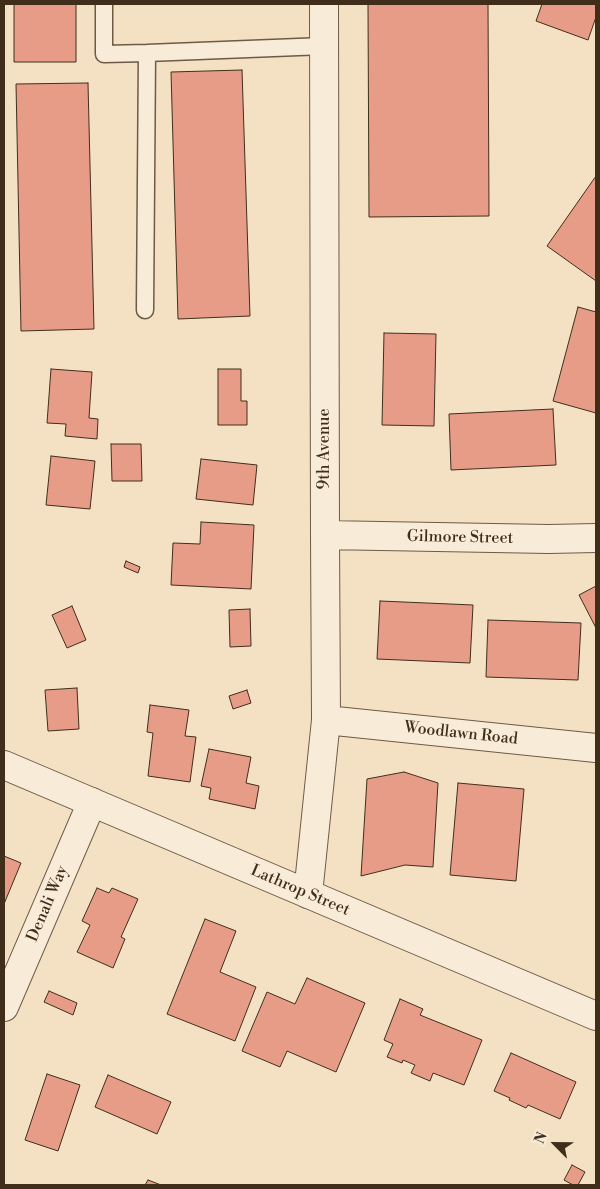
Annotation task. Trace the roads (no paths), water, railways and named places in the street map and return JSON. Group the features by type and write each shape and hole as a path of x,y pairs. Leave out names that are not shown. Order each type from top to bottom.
{"street":[{"name":"9th Avenue","path":"308,894 326,720 324,4"},
{"name":"Gilmore Street","path":"325,535 549,539 596,538"},
{"name":"Woodlawn Road","path":"326,720 596,748"},
{"name":"Lathrop Street","path":"4,765 596,1016"},
{"name":"Denali Way","path":"4,1007 92,802"}],"lane":[{"path":"104,4 104,54 324,46"},
{"path":"146,310 147,53"}]}
